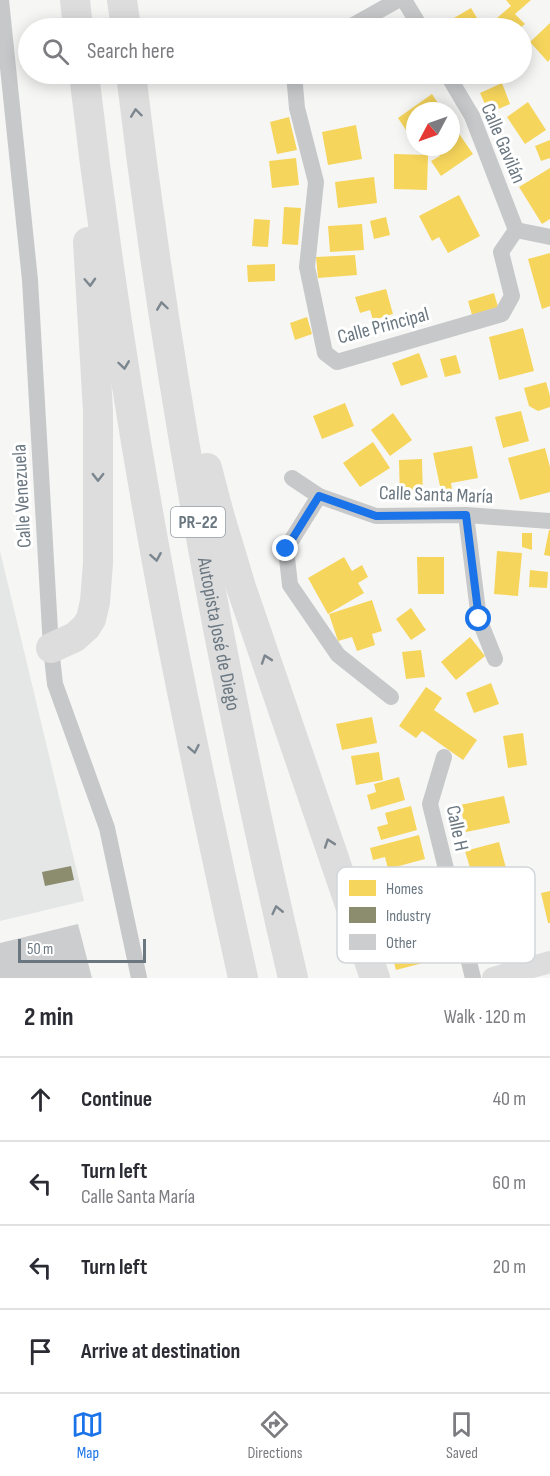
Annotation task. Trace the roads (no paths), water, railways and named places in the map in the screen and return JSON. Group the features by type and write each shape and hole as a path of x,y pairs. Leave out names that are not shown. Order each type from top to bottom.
{"highway":[{"path":"75,0 77,18"},
{"path":"122,0 125,18"},
{"name":"PR-22","path":"85,84 94,162 126,378 162,590 243,978"},
{"name":"Autopista José de Diego","path":"132,84 169,355 205,565 246,771 291,972"},
{"path":"51,648 75,637 86,627 91,619 95,602 98,563 98,411 86,202 94,162"},
{"path":"169,355 198,433 241,587 337,867"},
{"path":"370,963 375,978"}],"street":[{"name":"Calle Venezuela","path":"1,0 30,280 55,684 107,828 139,978"},
{"path":"366,18 398,0"},
{"path":"404,0 415,18"},
{"name":"Calle Principal","path":"295,84 297,108 316,182 307,267 325,353 336,362 502,314 512,296 501,252 516,230"},
{"name":"Calle Gavilán","path":"453,84 472,116 516,230"},
{"path":"516,230 550,237"},
{"name":"Calle Santa María","path":"292,478 319,496 376,516 466,515 550,521"},
{"path":"319,496 286,549 290,585 338,655 392,698"},
{"path":"466,515 479,619 495,659"},
{"name":"Calle H","path":"444,757 430,804 446,867"},
{"path":"493,978 550,962"},
{"name":"Calle H","path":"469,963 473,978"}]}
